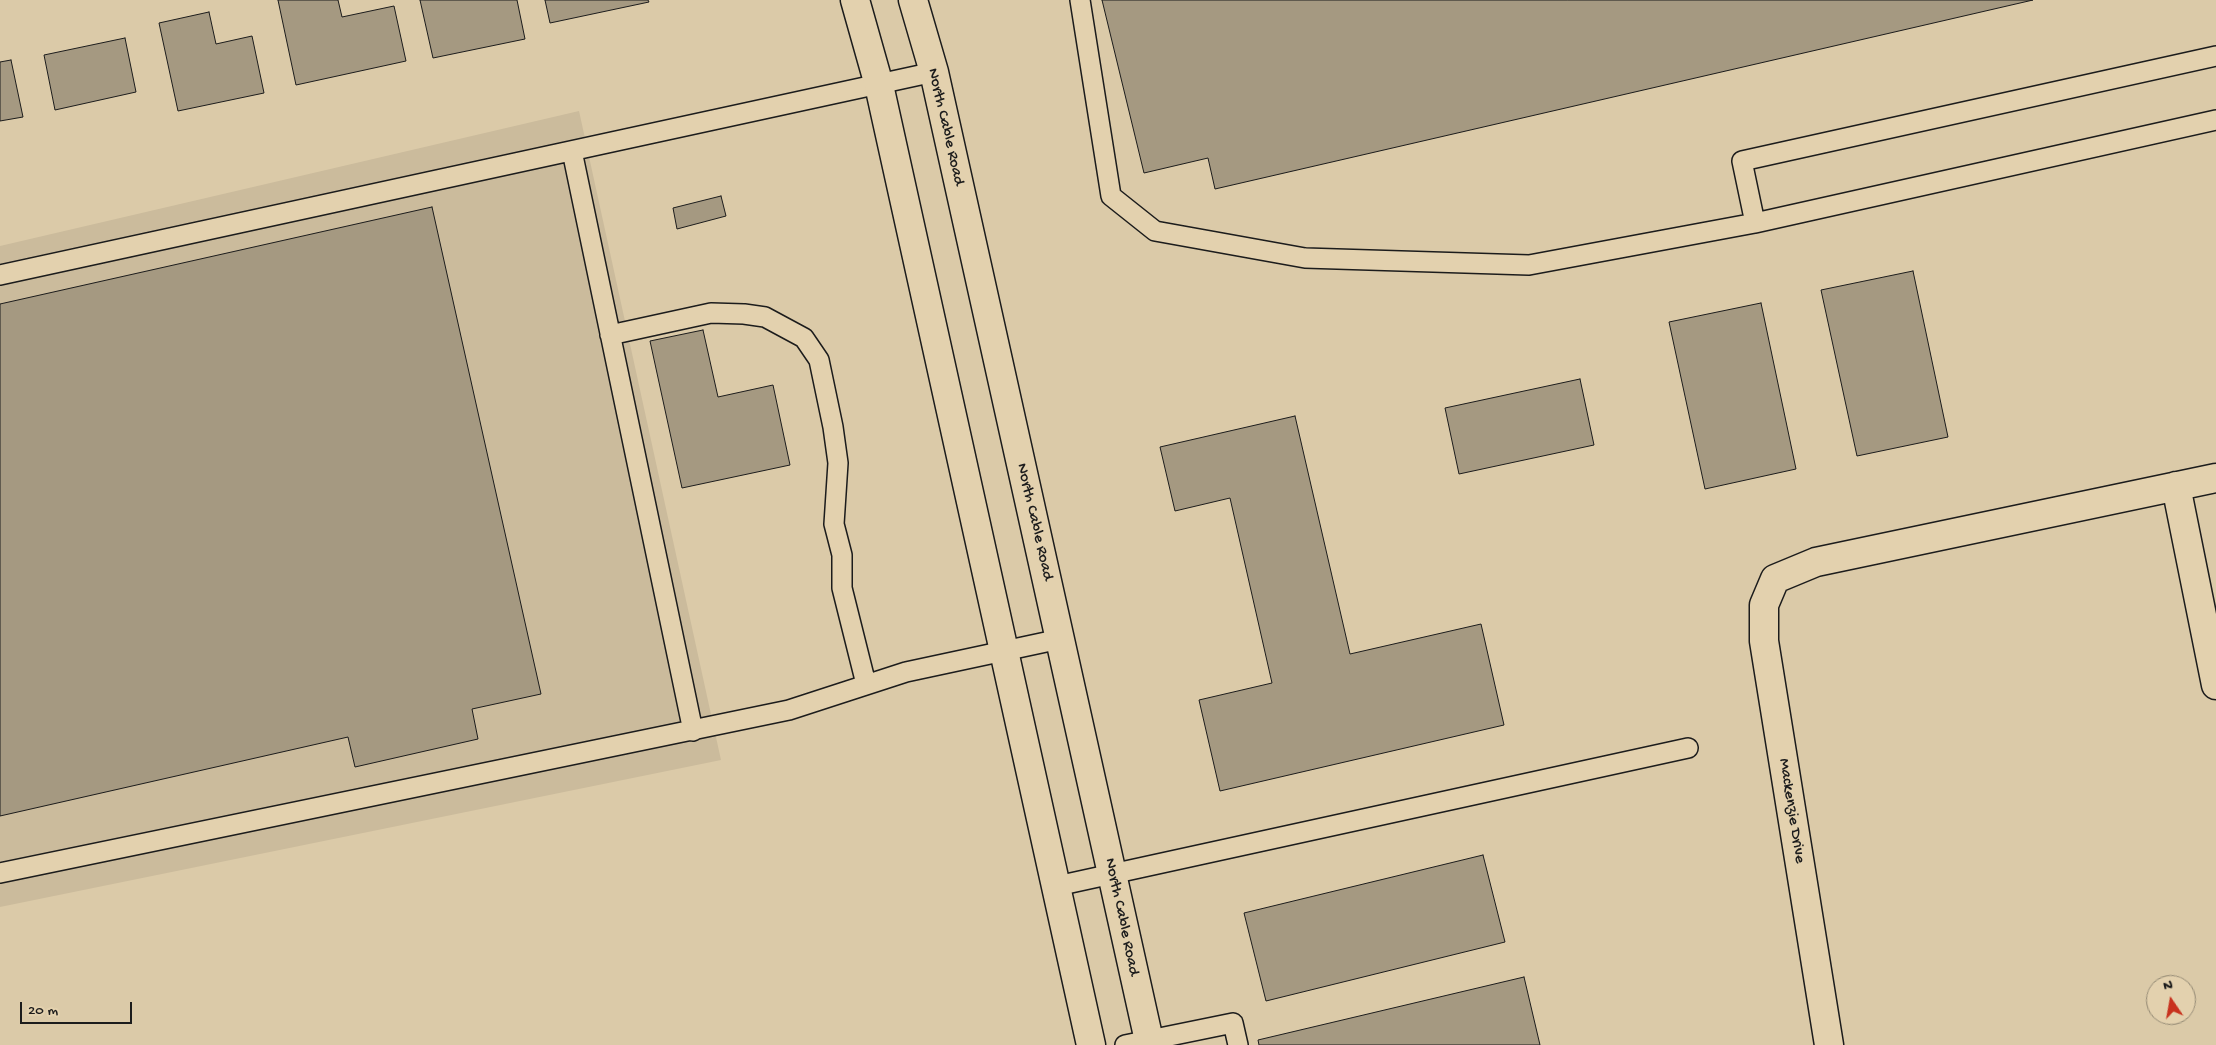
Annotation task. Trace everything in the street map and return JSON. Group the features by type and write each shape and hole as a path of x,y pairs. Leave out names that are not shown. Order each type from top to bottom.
{"street":[{"path":"855,0 878,85 1091,1045"},
{"name":"North Cable Road","path":"913,0 934,72 1112,874 1141,1043"},
{"path":"2216,478 2176,486 2216,685"},
{"name":"Mackenzie Drive","path":"1829,1045 1764,642 1764,604 1775,579 1816,562 2176,486"}],"lane":[{"path":"1080,0 1111,196 1155,231 1306,258 1529,265 1755,222 2216,120"},
{"path":"1755,222 1742,161 2216,56"},
{"path":"0,274 934,72"},
{"path":"572,151 693,731"},
{"path":"610,336 711,313 765,317 804,338 818,360 833,427 838,463 834,524 842,555 842,588 866,684"},
{"path":"0,873 789,710 906,672 1060,639"},
{"path":"1057,886 1688,748"},
{"path":"1141,1043 1233,1023 1238,1045"}],"shaded area":[{"path":"579,111 721,760 0,907 0,246"}],"building":[{"path":"278,0 338,0 342,17 394,6 406,61 296,85"},
{"path":"420,0 517,0 525,39 433,58"},
{"path":"545,0 648,0 649,2 550,23"},
{"path":"1102,0 2033,0 1215,189 1208,158 1144,173"},
{"path":"209,12 216,44 252,36 264,93 178,111 159,23"},
{"path":"125,38 136,92 55,110 44,55"},
{"path":"11,60 23,117 0,121 0,62"},
{"path":"721,196 726,216 677,229 673,208"},
{"path":"432,207 541,694 472,709 478,739 355,767 348,737 0,816 0,304"},
{"path":"1913,271 1948,437 1857,456 1821,290"},
{"path":"1761,303 1796,469 1705,489 1669,322"},
{"path":"703,330 718,397 773,385 790,465 682,488 650,341"},
{"path":"1580,379 1594,445 1459,474 1445,408"},
{"path":"1295,416 1350,654 1481,624 1504,725 1220,791 1199,700 1272,683 1230,498 1175,511 1160,447"},
{"path":"1483,855 1505,942 1266,1001 1244,913"},
{"path":"1524,977 1540,1045 1259,1045 1258,1040"}]}
